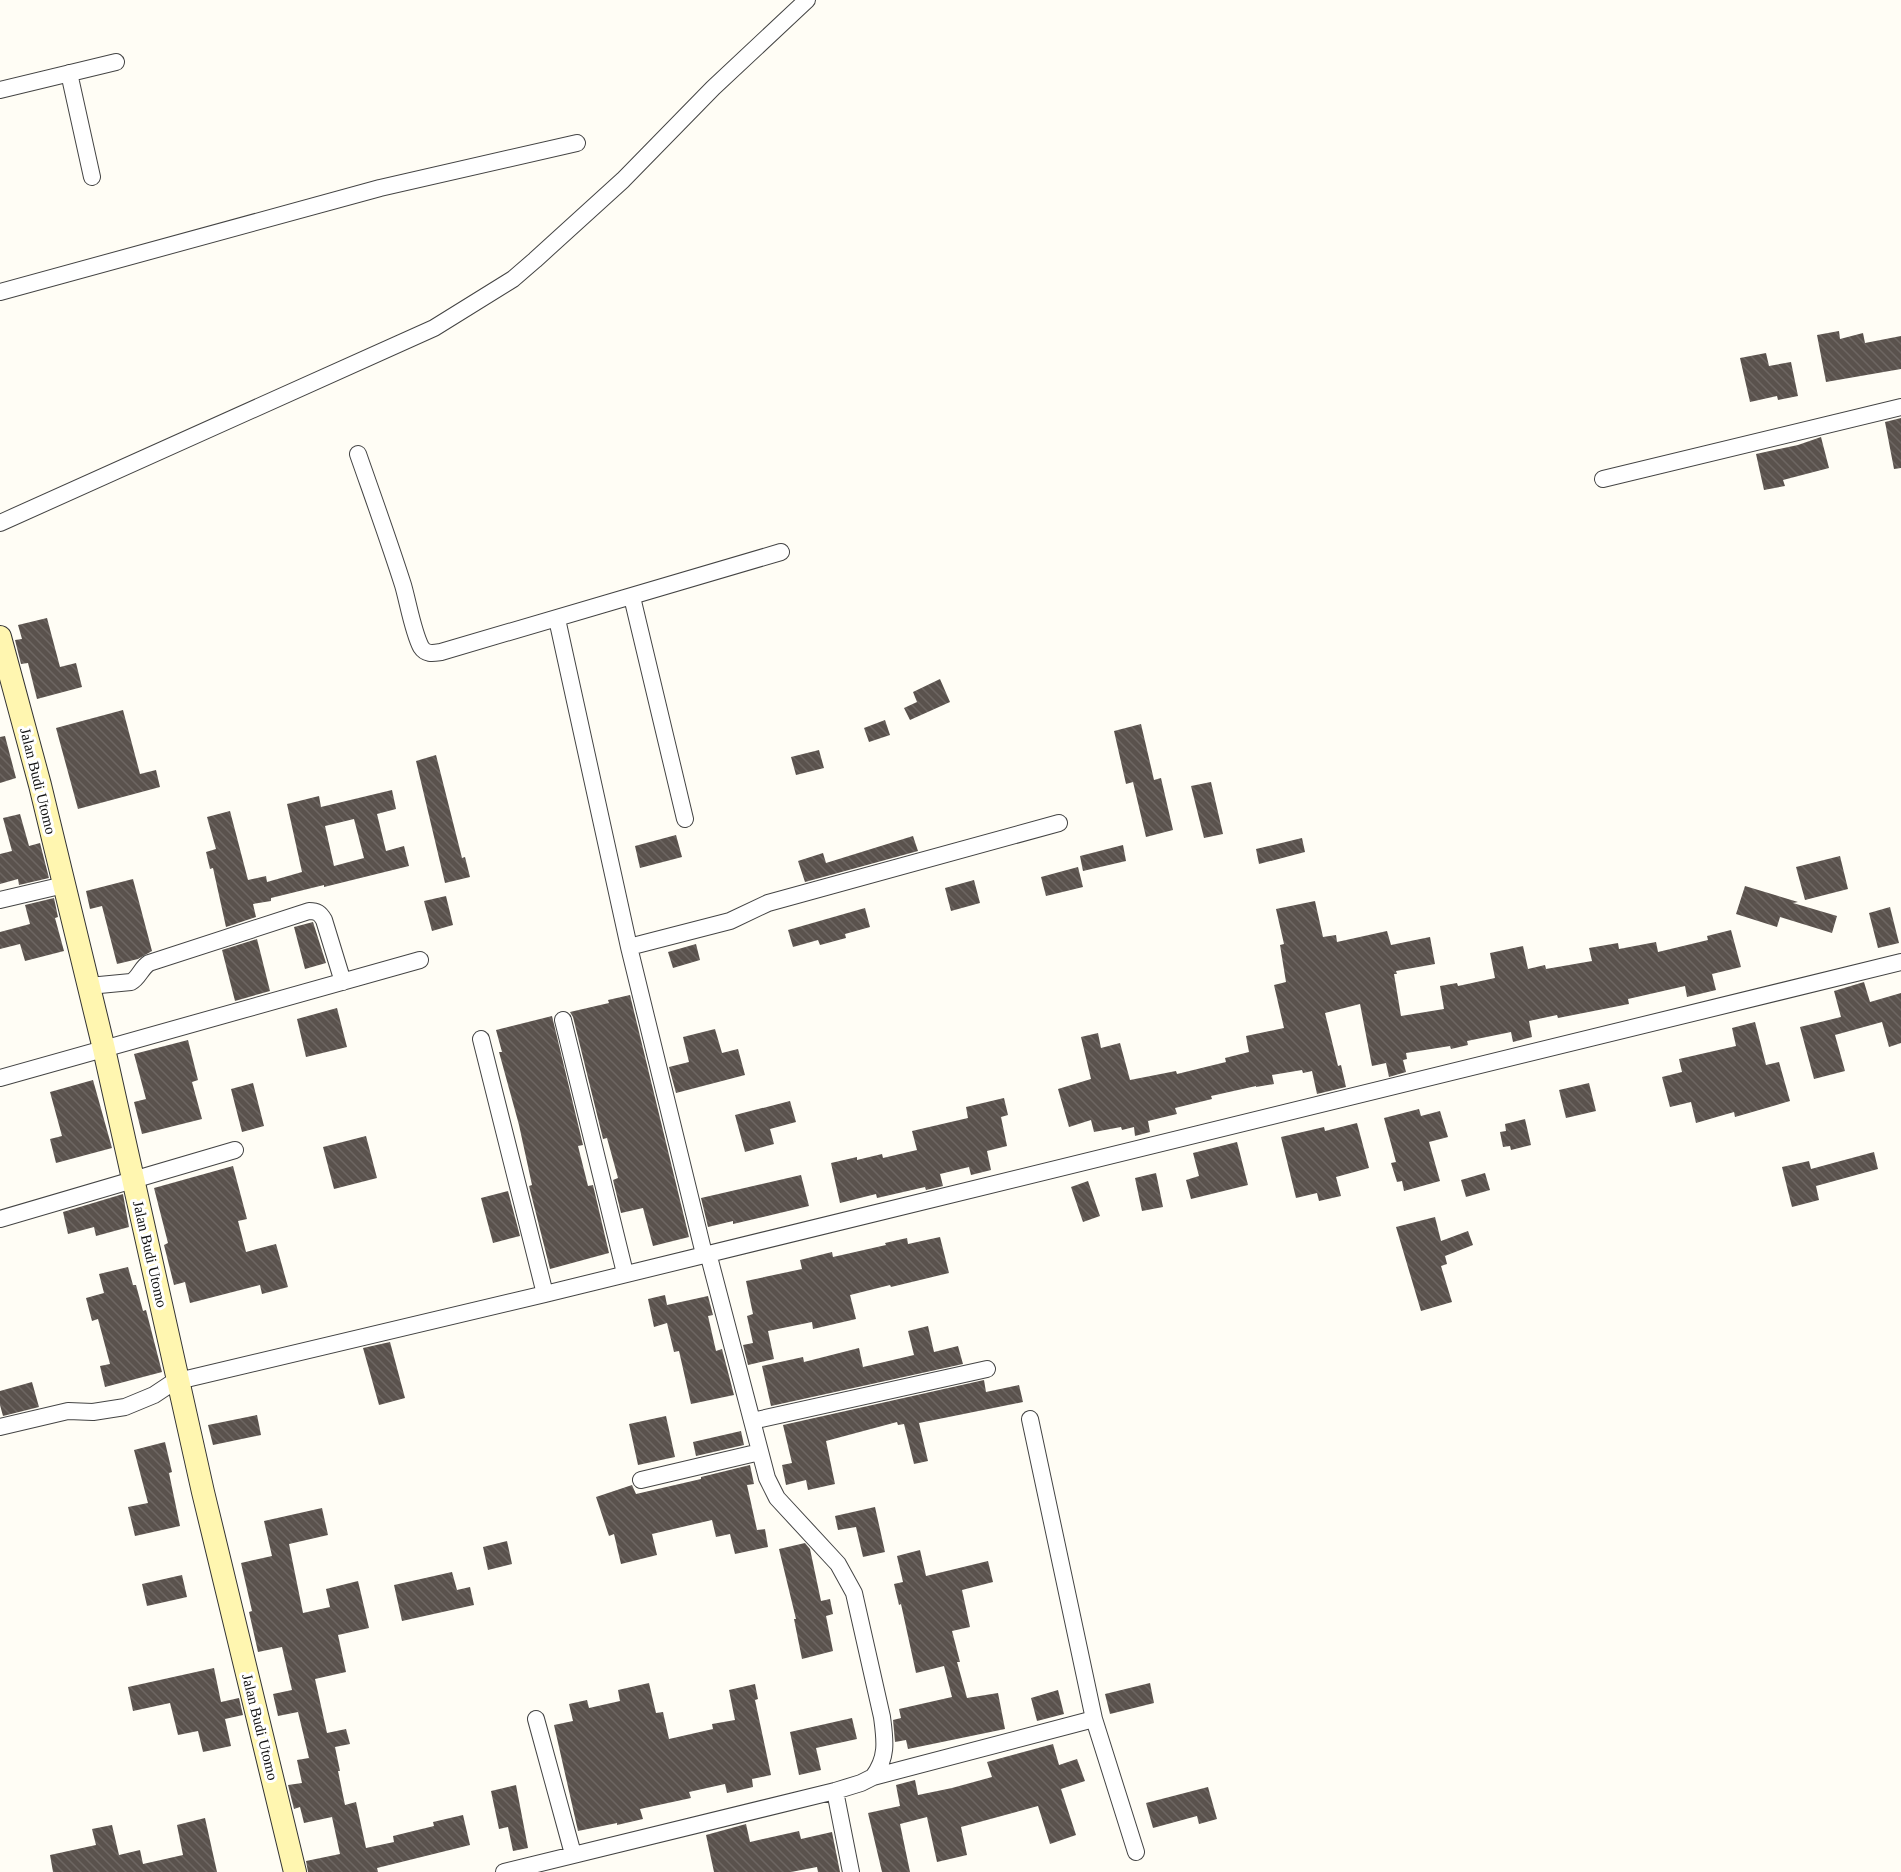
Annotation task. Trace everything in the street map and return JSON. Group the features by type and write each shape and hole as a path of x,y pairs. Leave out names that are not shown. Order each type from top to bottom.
{"street":[{"path":"0,523 434,328 487,296 528,266 623,180 713,88 807,0"},
{"path":"0,90 116,62"},
{"path":"69,73 92,177"},
{"path":"0,292 380,188 577,143"},
{"path":"1603,479 1901,407"},
{"path":"358,454 404,587 421,647 426,652 441,652 781,552"},
{"path":"632,597 685,819"},
{"path":"557,619 629,947 706,1254 767,1478 777,1498 838,1564 854,1593 882,1717 884,1752 881,1766 873,1777"},
{"name":"Jalan Budi Utomo","path":"0,637 40,785 89,986 202,1492 295,1872"},
{"path":"629,947 730,921 768,903 1059,823"},
{"path":"0,900 64,885"},
{"path":"89,986 131,982 149,963 309,910 321,914 324,920 342,982"},
{"path":"0,1078 420,960"},
{"path":"0,1427 68,1411 93,1412 125,1407 154,1395 178,1380 545,1294 1901,962"},
{"path":"563,1020 625,1273"},
{"path":"481,1039 545,1294"},
{"path":"0,1219 235,1150"},
{"path":"752,1421 987,1369"},
{"path":"1030,1419 1094,1719 1136,1851"},
{"path":"641,1480 760,1452"},
{"path":"536,1719 573,1854"},
{"path":"504,1872 835,1791 861,1784 873,1777 1094,1719"},
{"path":"835,1791 851,1872"}],"building":[{"path":"1839,331 1840,339 1863,333 1865,343 1901,336 1901,369 1826,382 1817,335"},
{"path":"1766,353 1769,366 1791,362 1798,396 1778,400 1777,396 1750,402 1740,358"},
{"path":"1901,418 1901,468 1894,469 1885,422"},
{"path":"1821,437 1829,468 1783,480 1785,486 1764,490 1756,454 1798,445"},
{"path":"47,618 60,667 76,663 82,687 37,699 28,663 21,664 15,640 22,639 18,625"},
{"path":"940,679 950,702 910,720 904,708 917,702 913,692"},
{"path":"123,710 140,774 156,770 160,787 78,809 56,728"},
{"path":"885,720 890,735 869,742 864,728"},
{"path":"1141,724 1154,780 1161,778 1173,830 1146,837 1133,782 1126,784 1114,731"},
{"path":"5,736 16,778 0,783 0,737"},
{"path":"819,750 824,768 796,775 791,757"},
{"path":"436,755 462,858 465,857 470,877 445,883 416,761"},
{"path":"1211,782 1223,834 1204,838 1191,786"},
{"path":"392,790 396,809 377,814 386,851 404,846 409,866 253,904 256,917 226,927 213,868 210,869 206,852 216,849 207,817 230,811 248,880 266,876 267,882 302,872 287,804 319,796 321,807","holes":["354,819 364,858 334,866 325,826"]},
{"path":"20,814 29,846 40,843 49,878 19,885 18,879 0,884 0,854 12,851 3,818"},
{"path":"676,835 682,857 640,868 635,846"},
{"path":"913,836 918,851 805,882 798,861 823,853 826,863"},
{"path":"1302,838 1305,852 1259,864 1256,849"},
{"path":"1123,845 1126,861 1083,871 1080,856"},
{"path":"1840,856 1848,889 1805,900 1796,867"},
{"path":"1078,867 1083,887 1046,896 1041,877"},
{"path":"133,879 152,951 138,959 117,964 102,906 90,909 86,891"},
{"path":"974,880 980,903 951,911 945,888"},
{"path":"1745,886 1837,916 1832,933 1780,917 1777,927 1736,914"},
{"path":"446,896 453,925 432,931 424,901"},
{"path":"54,898 58,917 55,918 64,951 25,961 20,944 0,949 0,932 30,924 25,905"},
{"path":"1315,901 1323,937 1336,935 1337,942 1387,931 1391,945 1430,937 1435,964 1396,971 1397,974 1394,974 1401,1016 1444,1009 1440,986 1457,983 1458,986 1495,978 1490,953 1523,946 1528,969 1545,965 1546,969 1592,961 1589,948 1618,943 1619,949 1656,942 1658,952 1708,940 1707,936 1731,930 1741,967 1712,974 1716,990 1687,997 1685,986 1628,999 1629,1004 1558,1018 1557,1015 1529,1021 1532,1037 1513,1042 1511,1032 1467,1041 1468,1045 1451,1049 1450,1046 1406,1053 1407,1059 1403,1060 1406,1072 1389,1077 1386,1063 1372,1066 1360,1004 1325,1013 1338,1066 1341,1065 1346,1087 1317,1094 1312,1071 1303,1073 1302,1070 1272,1075 1274,1084 1211,1096 1212,1099 1175,1108 1177,1114 1148,1121 1150,1132 1135,1136 1134,1127 1094,1132 1091,1120 1069,1127 1058,1089 1091,1079 1081,1037 1098,1033 1101,1048 1120,1043 1130,1080 1176,1071 1177,1074 1226,1062 1225,1058 1249,1052 1246,1036 1284,1028 1274,985 1286,982 1280,945 1284,944 1276,909"},
{"path":"1890,907 1899,943 1878,948 1869,913"},
{"path":"865,908 870,927 845,934 846,938 820,945 818,940 793,947 788,930"},
{"path":"313,922 326,963 305,969 294,927"},
{"path":"257,939 270,991 235,1001 222,950"},
{"path":"696,944 700,960 673,968 668,952"},
{"path":"1864,982 1870,1002 1901,993 1901,1043 1889,1047 1882,1022 1835,1035 1845,1071 1814,1079 1800,1027 1841,1017 1834,991"},
{"path":"630,995 689,1237 653,1246 643,1208 621,1213 613,1180 618,1178 607,1138 603,1139 570,1012 609,1003 608,1000"},
{"path":"337,1008 347,1047 306,1057 297,1019"},
{"path":"552,1016 583,1145 578,1146 588,1186 593,1185 609,1253 550,1269 529,1186 532,1185 519,1125 499,1052 502,1052 496,1030"},
{"path":"1755,1022 1766,1065 1779,1062 1790,1101 1735,1117 1734,1112 1696,1123 1691,1102 1670,1107 1662,1077 1682,1072 1679,1059 1736,1046 1732,1028"},
{"path":"715,1029 722,1053 738,1049 745,1075 676,1093 669,1067 689,1062 683,1037"},
{"path":"188,1040 198,1080 192,1082 202,1119 142,1134 134,1102 146,1099 134,1054"},
{"path":"93,1080 112,1148 56,1163 50,1139 62,1136 50,1092"},
{"path":"253,1083 264,1126 242,1132 231,1089"},
{"path":"1589,1083 1596,1111 1566,1118 1559,1090"},
{"path":"1004,1098 1008,1115 1001,1117 1007,1146 987,1151 991,1170 971,1175 969,1167 940,1174 943,1186 926,1190 925,1187 877,1198 876,1194 840,1203 831,1163 882,1154 883,1158 917,1150 912,1131 968,1118 966,1107"},
{"path":"790,1101 796,1122 770,1129 774,1144 745,1152 735,1115"},
{"path":"1419,1109 1421,1116 1440,1111 1448,1137 1429,1142 1440,1181 1404,1191 1402,1181 1397,1182 1391,1163 1396,1162 1384,1118"},
{"path":"1525,1119 1531,1145 1511,1150 1510,1146 1503,1147 1500,1132 1506,1131 1505,1124"},
{"path":"1357,1123 1369,1168 1336,1177 1341,1196 1319,1201 1317,1193 1296,1198 1281,1137 1324,1127 1325,1131"},
{"path":"366,1136 377,1178 334,1189 323,1147"},
{"path":"1237,1142 1248,1185 1191,1199 1186,1180 1199,1176 1193,1153"},
{"path":"1874,1152 1878,1169 1816,1186 1819,1200 1792,1207 1782,1167 1809,1161 1811,1169"},
{"path":"233,1166 247,1219 238,1221 246,1252 276,1244 288,1287 262,1294 260,1285 190,1303 185,1282 174,1285 164,1245 168,1243 154,1188"},
{"path":"1156,1173 1163,1207 1142,1211 1135,1178"},
{"path":"1485,1173 1490,1190 1466,1197 1461,1180"},
{"path":"801,1175 809,1206 733,1224 733,1221 708,1227 701,1198"},
{"path":"1088,1181 1100,1216 1083,1222 1071,1187"},
{"path":"508,1191 520,1236 493,1243 481,1198"},
{"path":"123,1194 129,1227 96,1236 94,1227 68,1234 63,1212"},
{"path":"1435,1217 1441,1241 1468,1231 1473,1245 1445,1256 1447,1264 1441,1266 1452,1302 1421,1311 1396,1227"},
{"path":"940,1237 949,1273 850,1295 856,1319 813,1329 812,1322 768,1331 774,1359 748,1365 743,1345 753,1343 747,1316 753,1314 746,1281 802,1269 800,1260 832,1252 833,1257 907,1238 908,1244"},
{"path":"128,1267 143,1311 146,1310 162,1372 105,1387 100,1366 110,1364 98,1319 92,1321 86,1298 104,1293 99,1274"},
{"path":"665,1295 667,1305 708,1296 713,1315 708,1316 716,1351 722,1349 734,1395 691,1404 679,1351 674,1352 667,1323 654,1327 648,1299"},
{"path":"928,1326 934,1352 958,1346 963,1364 771,1406 762,1366 803,1357 804,1362 859,1348 863,1367 914,1355 908,1331"},
{"path":"390,1342 405,1398 379,1405 363,1348"},
{"path":"984,1380 986,1392 1019,1385 1023,1402 919,1423 928,1461 914,1464 904,1424 898,1425 897,1422 826,1441 835,1484 808,1490 806,1480 786,1485 782,1465 792,1463 783,1425"},
{"path":"32,1382 39,1407 3,1416 0,1391"},
{"path":"257,1415 261,1435 213,1445 208,1425"},
{"path":"666,1416 675,1457 638,1465 629,1424"},
{"path":"741,1431 744,1445 696,1456 693,1442"},
{"path":"165,1442 180,1526 135,1536 128,1507 148,1503 134,1450"},
{"path":"750,1465 754,1484 747,1485 757,1530 765,1529 768,1547 735,1554 730,1534 716,1537 712,1520 652,1534 657,1555 621,1564 614,1534 609,1536 596,1497 632,1485 636,1494"},
{"path":"875,1507 885,1552 863,1557 856,1527 838,1530 835,1516"},
{"path":"322,1508 328,1535 289,1544 303,1613 330,1607 326,1589 358,1581 369,1628 338,1635 346,1672 315,1679 327,1733 346,1729 350,1744 335,1747 345,1805 356,1802 366,1848 394,1842 393,1836 434,1826 433,1822 463,1815 470,1845 377,1868 378,1872 308,1872 306,1861 340,1854 332,1817 304,1823 300,1807 294,1809 288,1785 302,1783 297,1760 309,1758 298,1712 278,1716 273,1694 292,1690 282,1647 258,1652 241,1563 272,1556 264,1521"},
{"path":"507,1541 512,1564 488,1570 483,1547"},
{"path":"805,1543 810,1549 821,1601 830,1599 833,1614 826,1616 833,1651 802,1659 794,1619 796,1619 779,1549"},
{"path":"920,1550 926,1576 988,1561 993,1582 962,1590 970,1627 952,1631 960,1662 957,1662 967,1698 998,1693 1005,1729 908,1749 906,1740 895,1742 893,1720 901,1718 899,1709 952,1697 944,1666 916,1673 901,1604 899,1605 894,1584 903,1582 897,1556"},
{"path":"452,1572 457,1590 470,1587 474,1605 402,1621 394,1585"},
{"path":"182,1575 187,1597 147,1606 142,1584"},
{"path":"214,1668 221,1702 239,1698 243,1715 225,1719 231,1746 203,1752 198,1731 178,1735 170,1703 133,1711 128,1687"},
{"path":"649,1683 656,1713 663,1712 669,1739 713,1729 712,1724 735,1720 729,1690 755,1684 758,1699 755,1700 771,1775 752,1779 753,1787 727,1793 725,1784 689,1792 691,1798 640,1809 643,1819 578,1831 554,1725 573,1721 569,1704 587,1700 589,1708 620,1701 618,1690"},
{"path":"1150,1683 1154,1703 1110,1714 1105,1694"},
{"path":"1058,1690 1064,1714 1037,1721 1031,1698"},
{"path":"852,1718 857,1739 816,1748 821,1770 799,1775 790,1732"},
{"path":"1053,1744 1059,1765 1077,1759 1085,1781 1061,1789 1076,1835 1050,1844 1038,1806 961,1827 967,1855 937,1862 927,1817 900,1824 910,1872 882,1872 868,1813 900,1806 896,1785 915,1780 918,1795 952,1788 992,1777 987,1762"},
{"path":"516,1785 528,1848 513,1851 508,1827 499,1829 491,1791"},
{"path":"1208,1787 1217,1819 1199,1824 1197,1816 1153,1828 1146,1803"},
{"path":"205,1818 217,1872 53,1872 50,1855 96,1845 92,1829 112,1825 119,1855 140,1850 143,1864 183,1855 177,1825"},
{"path":"746,1824 750,1842 799,1831 801,1839 832,1832 840,1872 818,1872 817,1867 791,1872 714,1872 706,1835"}]}
